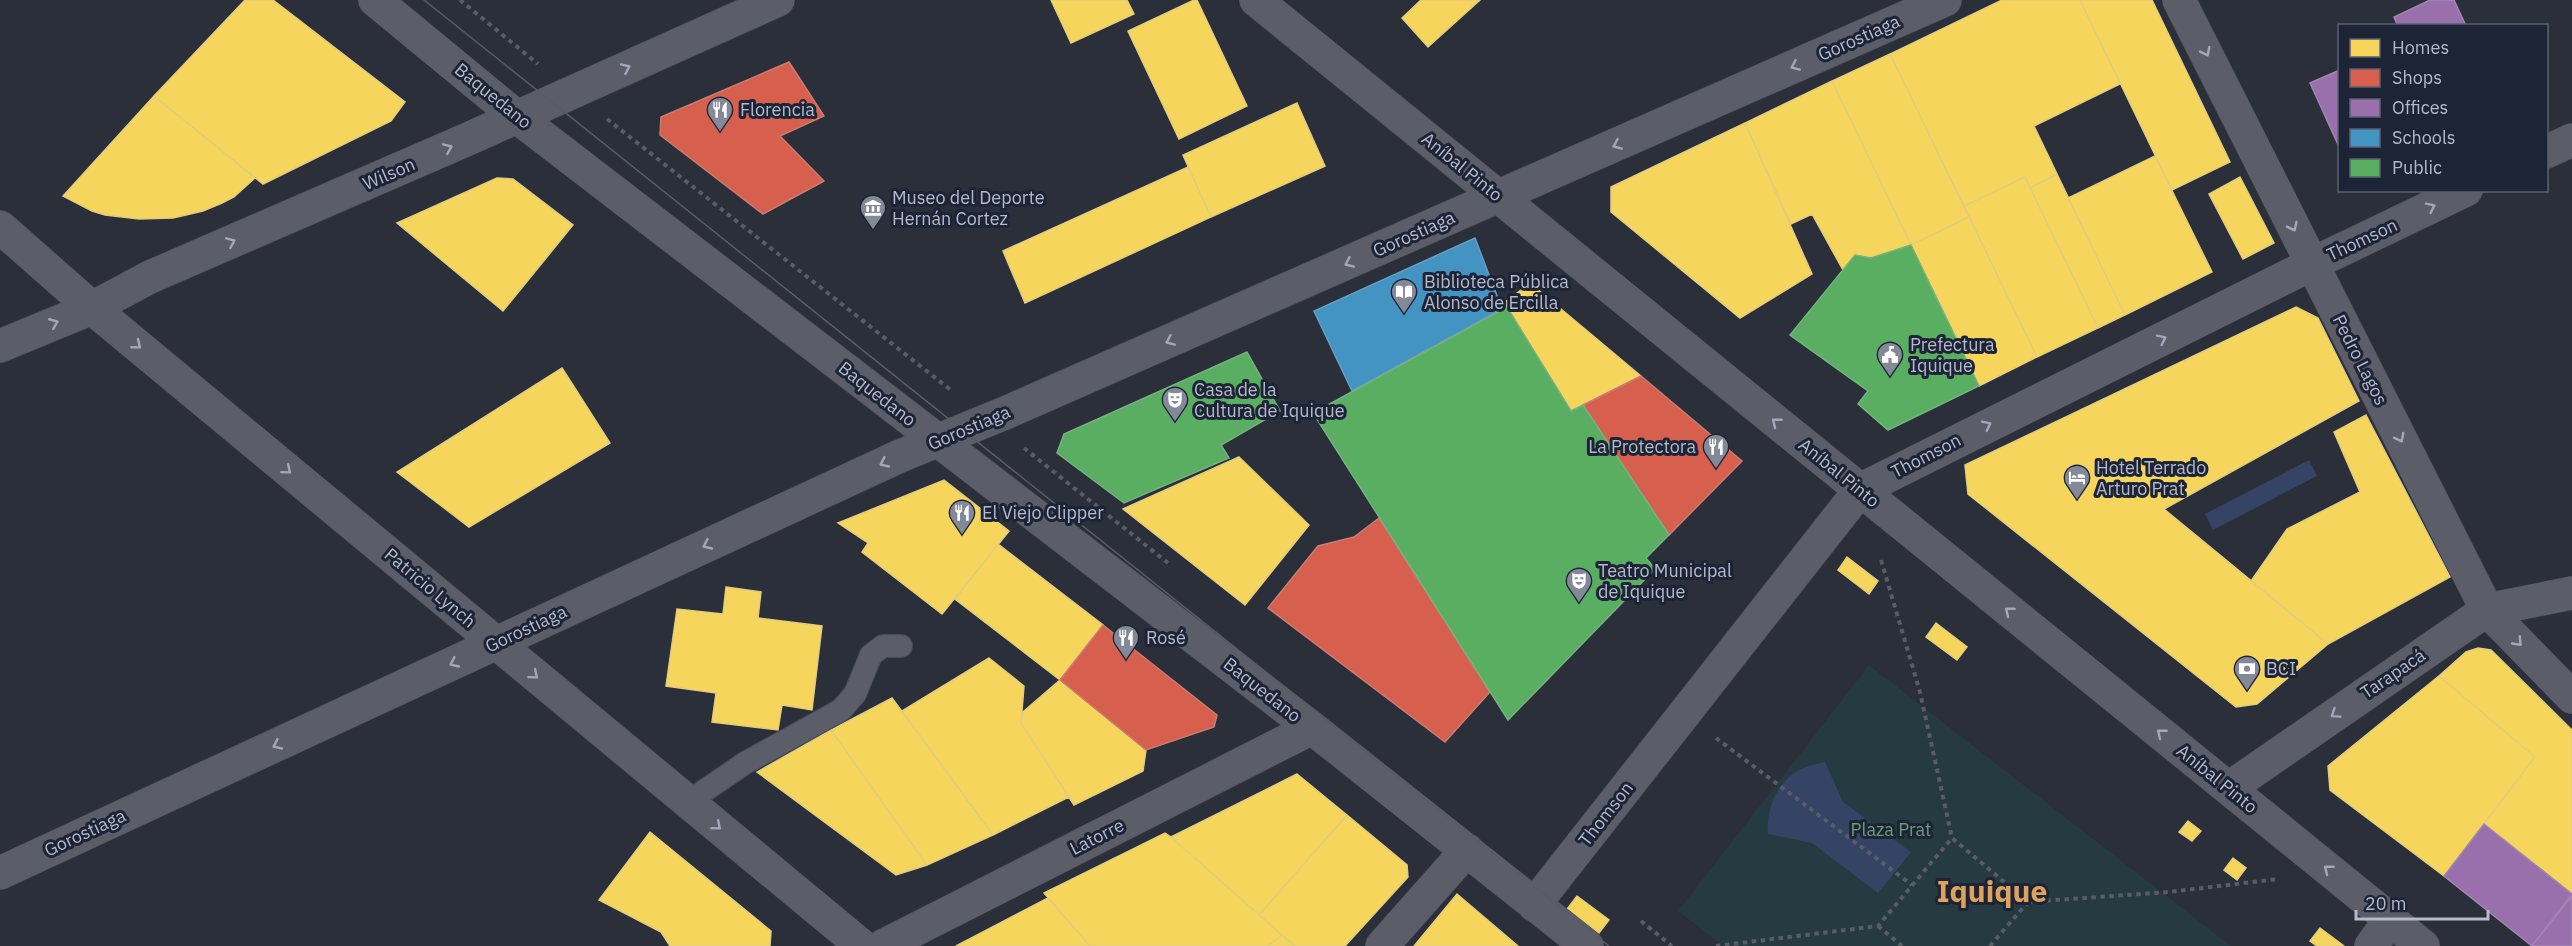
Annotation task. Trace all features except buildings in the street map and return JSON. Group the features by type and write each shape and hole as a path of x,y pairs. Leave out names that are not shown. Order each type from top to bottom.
{"street":[{"name":"Baquedano","path":"375,0 517,117 1312,728 1587,946"},
{"name":"Wilson","path":"0,346 92,308 150,278 778,0"},
{"name":"Aníbal Pinto","path":"1256,0 2423,946"},
{"name":"Gorostiaga","path":"0,873 900,456 1499,197 1945,0"},
{"name":"Pedro Lagos","path":"2179,0 2487,610 2572,697"},
{"path":"2548,152 2572,140"},
{"name":"Thomson","path":"1534,904 1860,490 2312,264 2462,192"},
{"name":"Patricio Lynch","path":"0,227 92,308 862,946"},
{"name":"Tarapacá","path":"2229,788 2487,610 2572,593"},
{"name":"Latorre","path":"883,946 1312,728"},
{"path":"1382,946 1467,850"},
{"path":"2371,946 2390,920"}],"lane":[{"path":"688,802 745,763 841,710 855,694 871,655 883,646 901,646"}],"path":[{"path":"1880,557 1920,692 1952,838 2028,902 2169,892 2332,873"},
{"path":"1685,714 1912,885"},
{"path":"1716,946 1878,926 1952,838"},
{"path":"1990,946 2028,902"},
{"path":"1641,921 1672,946"},
{"path":"1878,926 1902,946"}],"green space":[{"name":"Plaza Prat","path":"1869,665 2231,946 1723,946 1678,911"}],"water":[{"path":"2309,460 2317,476 2213,530 2205,514"},
{"path":"1825,762 1843,802 1911,852 1878,893 1812,843 1768,834 1771,807 1783,783 1800,769"}],"tram line":[{"path":"424,0 1609,946"}],"place":[{"name":"Florencia","path":"720,133"},
{"name":"Museo del Deporte Hernán Cortez","path":"873,231"},
{"name":"Biblioteca Pública Alonso de Ercilla","path":"1404,315"},
{"name":"Prefectura Iquique","path":"1890,378"},
{"name":"Casa de la Cultura de Iquique","path":"1175,423"},
{"name":"La Protectora","path":"1716,470"},
{"name":"Hotel Terrado Arturo Prat","path":"2077,501"},
{"name":"El Viejo Clipper","path":"962,536"},
{"name":"Teatro Municipal de Iquique","path":"1579,604"},
{"name":"Rosé","path":"1126,661"},
{"name":"BCI","path":"2247,692"}],"district":[{"name":"Iquique","path":"1992,892"}]}
